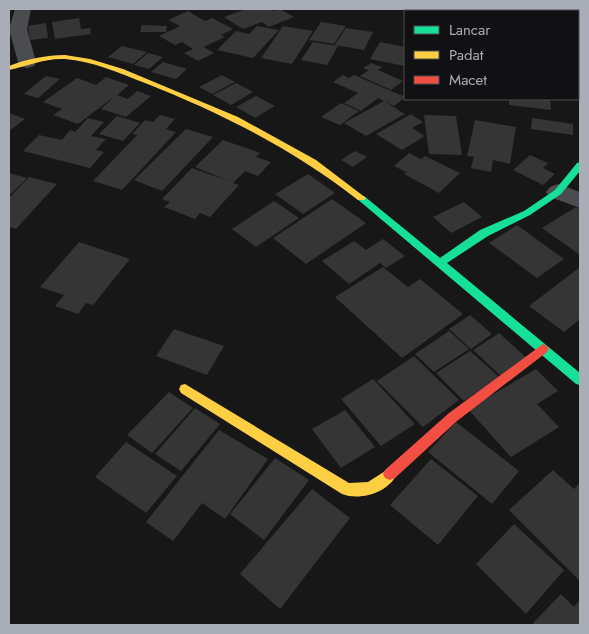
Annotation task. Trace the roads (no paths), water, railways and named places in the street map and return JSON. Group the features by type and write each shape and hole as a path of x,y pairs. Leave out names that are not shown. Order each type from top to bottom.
{"street":[{"path":"23,9 17,28 18,38 27,62"},
{"path":"9,68 27,62 62,58 100,63 187,98 282,142 344,183 441,262 580,380"},
{"path":"441,262 484,233 527,213 558,192 580,165"},
{"path":"558,192 580,200"},
{"path":"185,389 347,489 369,491 453,418 543,349"}]}
